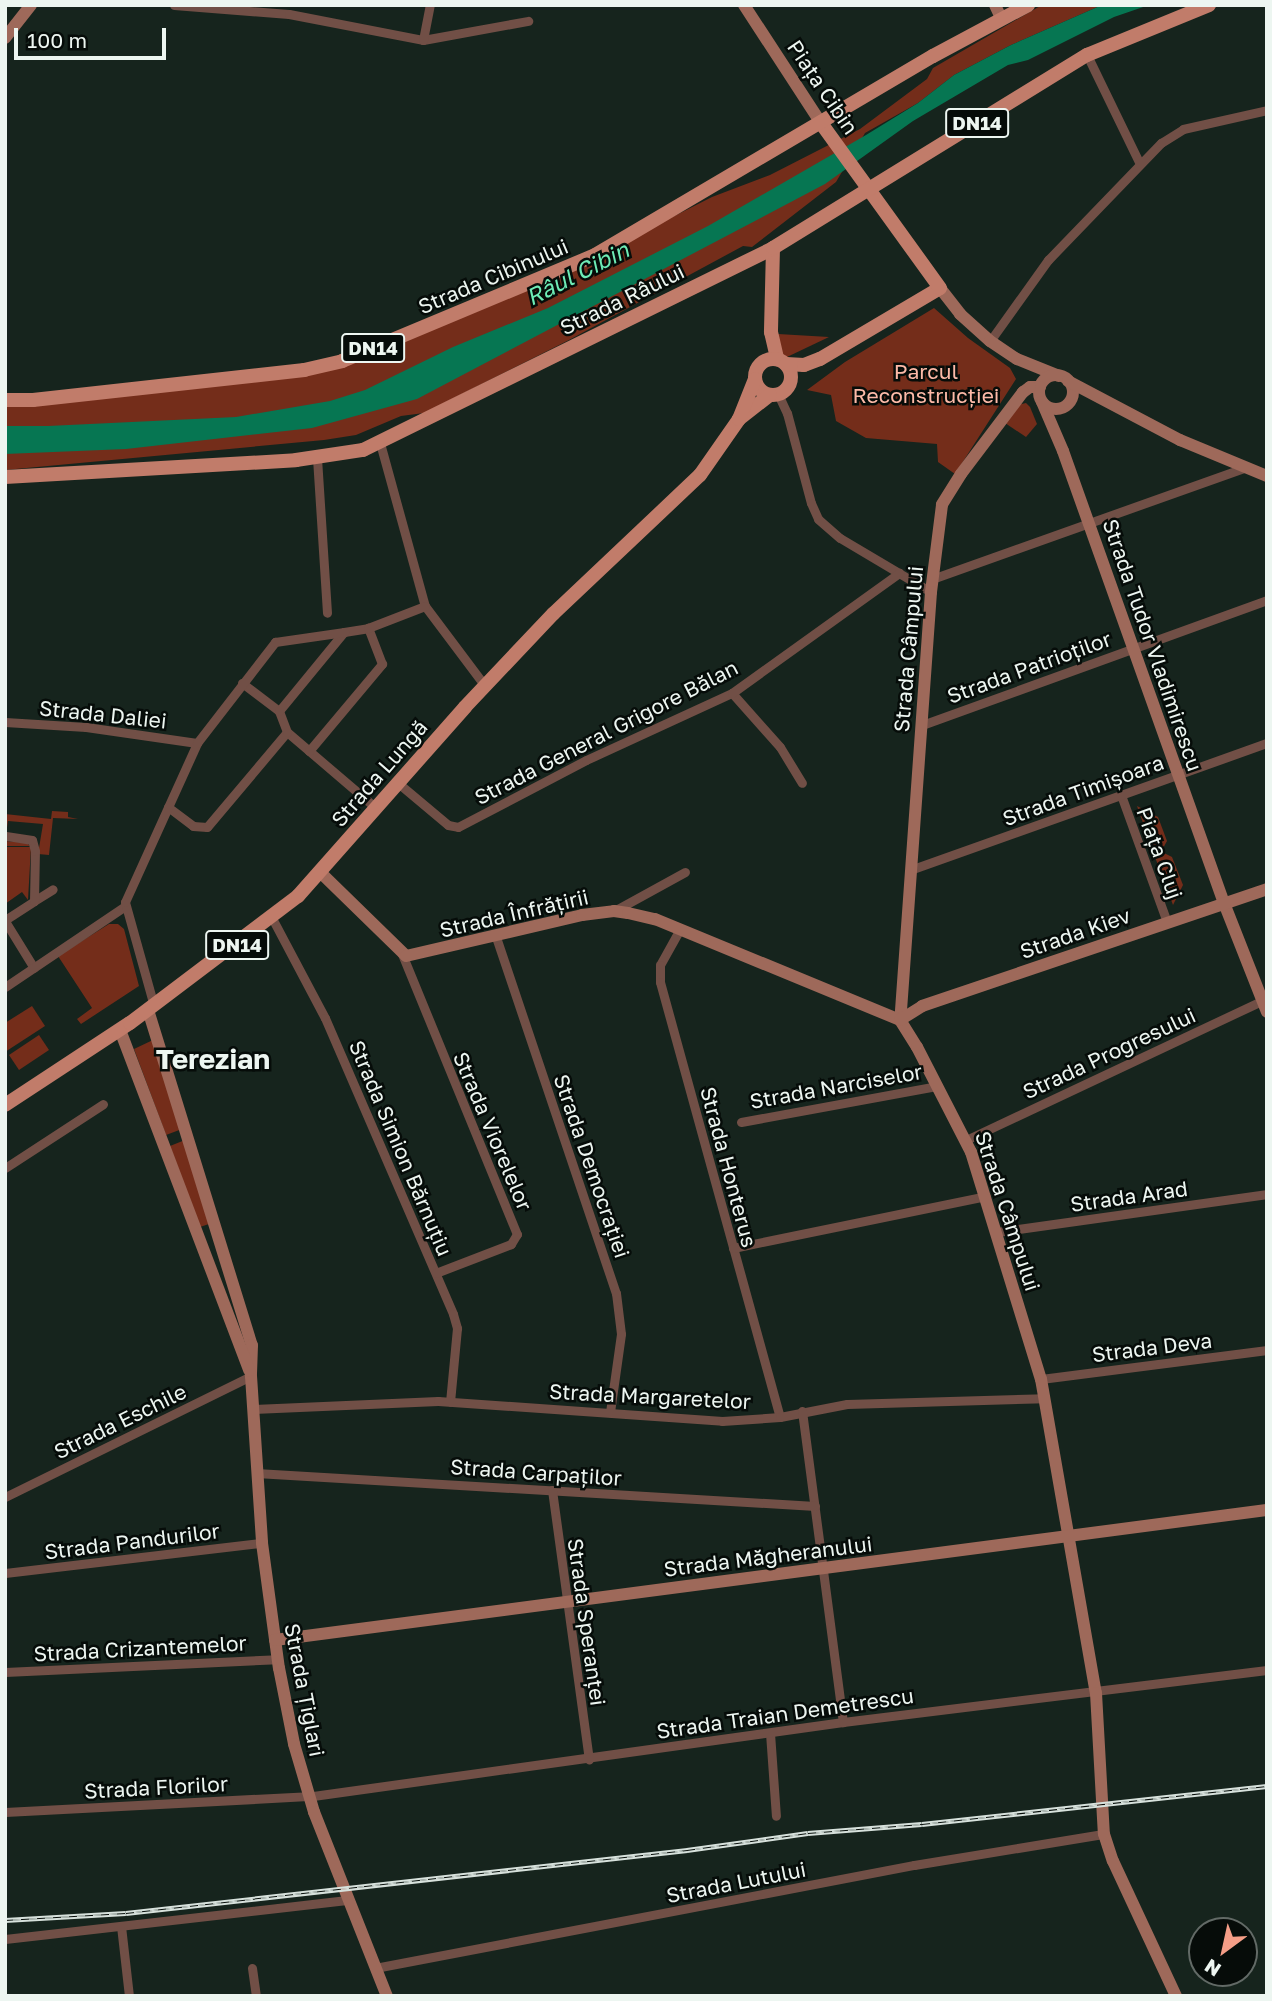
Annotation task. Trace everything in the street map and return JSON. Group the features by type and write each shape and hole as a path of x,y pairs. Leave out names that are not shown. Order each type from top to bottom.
{"main road":[{"name":"DN14","path":"998,12 1028,5"},
{"name":"Strada Râului","path":"5,477 317,458 343,455 380,443 773,248 865,185 1087,55 1209,5"},
{"name":"Strada Cibinului","path":"5,400 33,400 291,371 342,361 595,255 824,127 839,113 998,12"},
{"name":"Piața Cibin","path":"824,127 940,288"},
{"name":"Strada Lungă","path":"9,1098 120,1030 272,918 320,872 397,783 553,614 679,497 726,442 739,419 756,374 771,332 773,248"},
{"path":"774,395 762,391 756,374 765,360 804,365 820,359 940,288"},
{"name":"Strada Lungă","path":"771,332 781,362"},
{"name":"DN14","path":"774,395 791,382 781,362"},
{"name":"Strada Lungă","path":"739,419 774,395"}],"street":[{"path":"5,38 31,5"},
{"path":"173,5 289,10 423,40 528,21"},
{"path":"423,40 430,5"},
{"name":"Piața Cibin","path":"744,5 824,127"},
{"path":"1087,55 1140,164"},
{"path":"990,341 1048,260 1170,135 1267,110"},
{"path":"940,288 960,314 990,341 1017,359 1064,378 1109,404 1244,468 1267,476"},
{"name":"Strada Tudor Vladimirescu","path":"1017,359 1040,393 1061,445 1224,903 1265,1004"},
{"path":"1064,378 1048,377 1040,393 1052,409 1070,401 1109,404"},
{"path":"1061,445 1059,423 1070,401 1072,389 1064,378"},
{"name":"Strada Câmpului","path":"1040,393 1026,389 946,497 940,514 932,585 900,1020 966,1140 986,1196 1041,1379 1096,1693 1104,1834 1113,1861 1175,1996"},
{"path":"774,395 787,413 811,503 818,519 840,538 900,573 932,585 1090,523 1244,468"},
{"path":"380,443 425,606 485,686"},
{"path":"317,458 327,613"},
{"name":"Strada General Grigore Bălan","path":"397,783 448,825 458,827 586,760 732,693 900,573"},
{"name":"Strada Patrioților","path":"922,725 1267,600"},
{"path":"151,1008 125,906 128,891 197,743 275,642 368,628 425,606"},
{"path":"309,751 382,664 368,628"},
{"path":"279,711 344,632"},
{"path":"242,682 279,711 287,732 376,808"},
{"path":"732,693 773,737 802,783"},
{"name":"Strada Daliei","path":"5,722 123,731 197,743"},
{"path":"167,807 193,827 207,827 287,732"},
{"name":"Strada Timișoara","path":"910,870 1267,743"},
{"name":"Piața Cluj","path":"1121,795 1167,922"},
{"path":"7,836 33,842 34,901"},
{"path":"320,872 402,954"},
{"path":"614,911 685,872"},
{"name":"Strada Kiev","path":"900,1020 922,1006 1267,888"},
{"path":"34,968 5,921 53,889"},
{"path":"5,987 125,906"},
{"name":"Strada Înfrățirii","path":"402,954 415,956 582,915 614,911 655,919 900,1020"},
{"name":"Strada Simion Bărnuțiu","path":"272,918 325,1018 456,1322 450,1402"},
{"name":"Strada Honterus","path":"680,929 660,965 659,977 780,1417"},
{"name":"Strada Democrației","path":"496,937 616,1293 621,1334 610,1412"},
{"name":"Strada Viorelelor","path":"402,954 517,1234 511,1244 436,1273"},
{"name":"Strada Progresului","path":"966,1140 1265,1004"},
{"name":"Strada Țiglari","path":"151,1008 250,1336 262,1543 277,1659 291,1731 308,1796 387,1996"},
{"name":"Strada Țiglari","path":"120,1030 251,1376"},
{"name":"Strada Narciselor","path":"741,1122 938,1086"},
{"path":"5,1168 103,1104"},
{"name":"Strada Arad","path":"997,1232 1267,1194"},
{"path":"733,1248 986,1196"},
{"name":"Strada Deva","path":"1041,1379 1267,1350"},
{"name":"Strada Eschile","path":"5,1497 251,1376"},
{"name":"Strada Margaretelor","path":"253,1409 450,1402 722,1422 780,1417 847,1404 1044,1398"},
{"path":"802,1411 843,1722"},
{"name":"Strada Carpaților","path":"256,1473 815,1506"},
{"name":"Strada Speranței","path":"552,1490 589,1759"},
{"name":"Strada Măgheranului","path":"275,1640 1267,1510"},
{"name":"Strada Pandurilor","path":"5,1573 262,1543"},
{"name":"Strada Crizantemelor","path":"5,1672 277,1659"},
{"name":"Strada Traian Demetrescu","path":"308,1796 843,1722 1267,1670"},
{"path":"770,1733 776,1816"},
{"name":"Strada Florilor","path":"5,1812 308,1796"},
{"name":"Strada Lutului","path":"375,1968 914,1865 1104,1834"},
{"path":"5,1939 347,1900"},
{"path":"121,1926 129,1996"},
{"path":"252,1968 256,1996"}],"green space":[{"path":"1042,5 1102,5 1011,45 954,75 918,103 865,133 836,182 752,247 743,246 569,340 424,413 401,416 356,435 324,440 5,470 5,400 327,365 595,256 712,197 770,175 860,129 927,79 933,68"},
{"name":"Parcul Reconstrucției","path":"934,308 968,338 1010,368 1016,379 955,474 938,462 937,444 866,438 836,421 831,395 807,390 845,362"},
{"path":"778,334 829,337 787,357 782,356"},
{"path":"1026,403 1037,424 1026,437 1005,423 1017,405"},
{"path":"1137,806 1158,817 1167,841 1162,850 1154,854"},
{"path":"52,811 68,812 68,817 78,819 53,818 49,855 38,854 43,824 8,821 5,841 5,814 51,819"},
{"path":"5,841 27,843 30,846 5,846"},
{"path":"5,847 31,847 28,900 22,892 5,904"},
{"path":"1164,853 1172,857 1183,885 1173,905 1155,857"},
{"path":"109,924 118,924 124,929 139,986 81,1024 77,1019 92,1008 58,956"},
{"path":"32,1006 45,1026 5,1052 5,1023"},
{"path":"39,1035 49,1050 19,1070 9,1055"},
{"path":"153,1040 182,1129 166,1135 134,1049"},
{"path":"185,1140 212,1223 200,1227 170,1146"}],"shaded area":[{"path":"1102,5 1149,5 1114,17 1028,60 1008,65 913,121 825,184 417,399 312,428 126,449 5,454 5,426 236,417 330,401 365,390 453,347 548,308 708,226 866,135 918,103 954,75 1011,45"}],"railway":[{"path":"5,1920 126,1913 687,1850 808,1833 922,1824 1267,1786"}],"district":[{"name":"Terezian","path":"213,1059"}],"water label":[{"name":"Râul Cibin","path":"577,273"}]}
